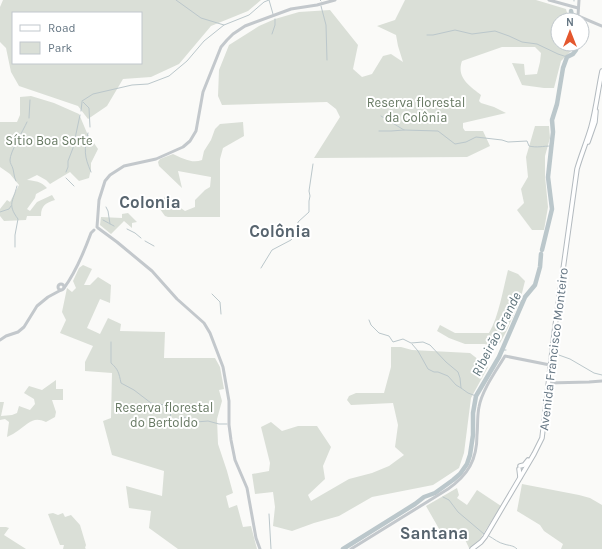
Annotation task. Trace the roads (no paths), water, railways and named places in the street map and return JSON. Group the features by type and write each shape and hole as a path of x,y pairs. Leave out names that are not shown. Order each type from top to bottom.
{"main road":[{"name":"Avenida Francisco Monteiro","path":"472,549 484,537 520,478 542,438 550,365 575,182 582,154 587,146 594,127 602,71"},
{"path":"520,478 519,467 524,465 534,454"}],"street":[{"path":"0,340 6,336 18,332 24,327 37,306 61,289 70,280 91,233 96,228 99,200 104,184 110,175 124,166 156,159 183,147 190,142 196,131 203,92 221,47 227,40 238,30 291,9 317,5 335,0"},
{"path":"549,0 578,8"},
{"path":"579,0 578,16 602,26"},
{"path":"96,228 117,242 152,271 177,299 204,323 210,333 225,375 229,401 229,425 232,446 238,468 247,488 256,538 260,549"},
{"path":"61,289 62,284 70,280"},
{"path":"351,549 448,489 466,474 471,465 476,448 478,408 481,398 505,356 550,365"},
{"path":"548,383 602,381"}],"waterway":[{"path":"176,0 201,18 224,25 249,15 264,2 269,0 273,14"},
{"path":"321,6 326,25 327,60"},
{"path":"272,34 275,19"},
{"path":"82,101 93,94 132,85 148,84 169,76 187,61 204,41 224,25"},
{"path":"427,35 455,30 472,34 495,31 522,42 537,44 567,57"},
{"name":"Ribeirão Grande","path":"542,250 552,209 548,177 553,132 552,120 557,104 563,68 567,57 574,52"},
{"path":"29,118 30,100"},
{"path":"81,111 82,102"},
{"path":"83,102 89,108 90,127"},
{"path":"66,172 80,115"},
{"path":"381,116 404,130 438,131 455,144 466,142 476,137 508,142 527,141 529,146 532,147 551,146"},
{"path":"16,181 10,160 14,147 27,122"},
{"path":"379,131 404,130"},
{"path":"88,133 85,153 91,172"},
{"path":"261,268 272,250 291,240 297,233 298,222 309,212 309,191 313,164"},
{"path":"66,178 74,186"},
{"path":"15,247 15,235 18,219 13,210 12,203 17,186"},
{"path":"0,212 9,209 11,206"},
{"path":"106,207 110,224"},
{"path":"103,220 114,226"},
{"path":"127,229 141,238"},
{"path":"145,241 154,246"},
{"name":"Ribeirão Grande","path":"343,549 424,497 435,493 460,474 467,464 473,435 473,413 476,396 499,357 525,297 535,285 540,267 541,254"},
{"path":"212,294 220,302 221,314"},
{"path":"369,320 371,325 379,333 389,336 393,342 403,339 411,343 423,342 430,345 458,372 461,388 476,396"},
{"path":"111,342 111,363 118,372 121,383 134,390 151,403 165,405 171,410 170,419 183,417 196,422 208,421 219,424 227,424"},
{"path":"412,344 418,351 428,369 448,376 461,388"},
{"path":"556,354 570,359 594,373 602,375"},
{"path":"443,497 449,500 458,512 484,534"},
{"path":"269,514 271,549"},
{"path":"489,536 500,543 513,546 517,549"}],"district":[{"name":"Colonia","path":"150,202"},
{"name":"Colônia","path":"280,231"},
{"name":"Santana","path":"434,533"}],"park label":[{"name":"Reserva florestal da Colônia","path":"416,110"},
{"name":"Sítio Boa Sorte","path":"49,140"},
{"name":"Reserva florestal do Bertoldo","path":"164,414"}]}
